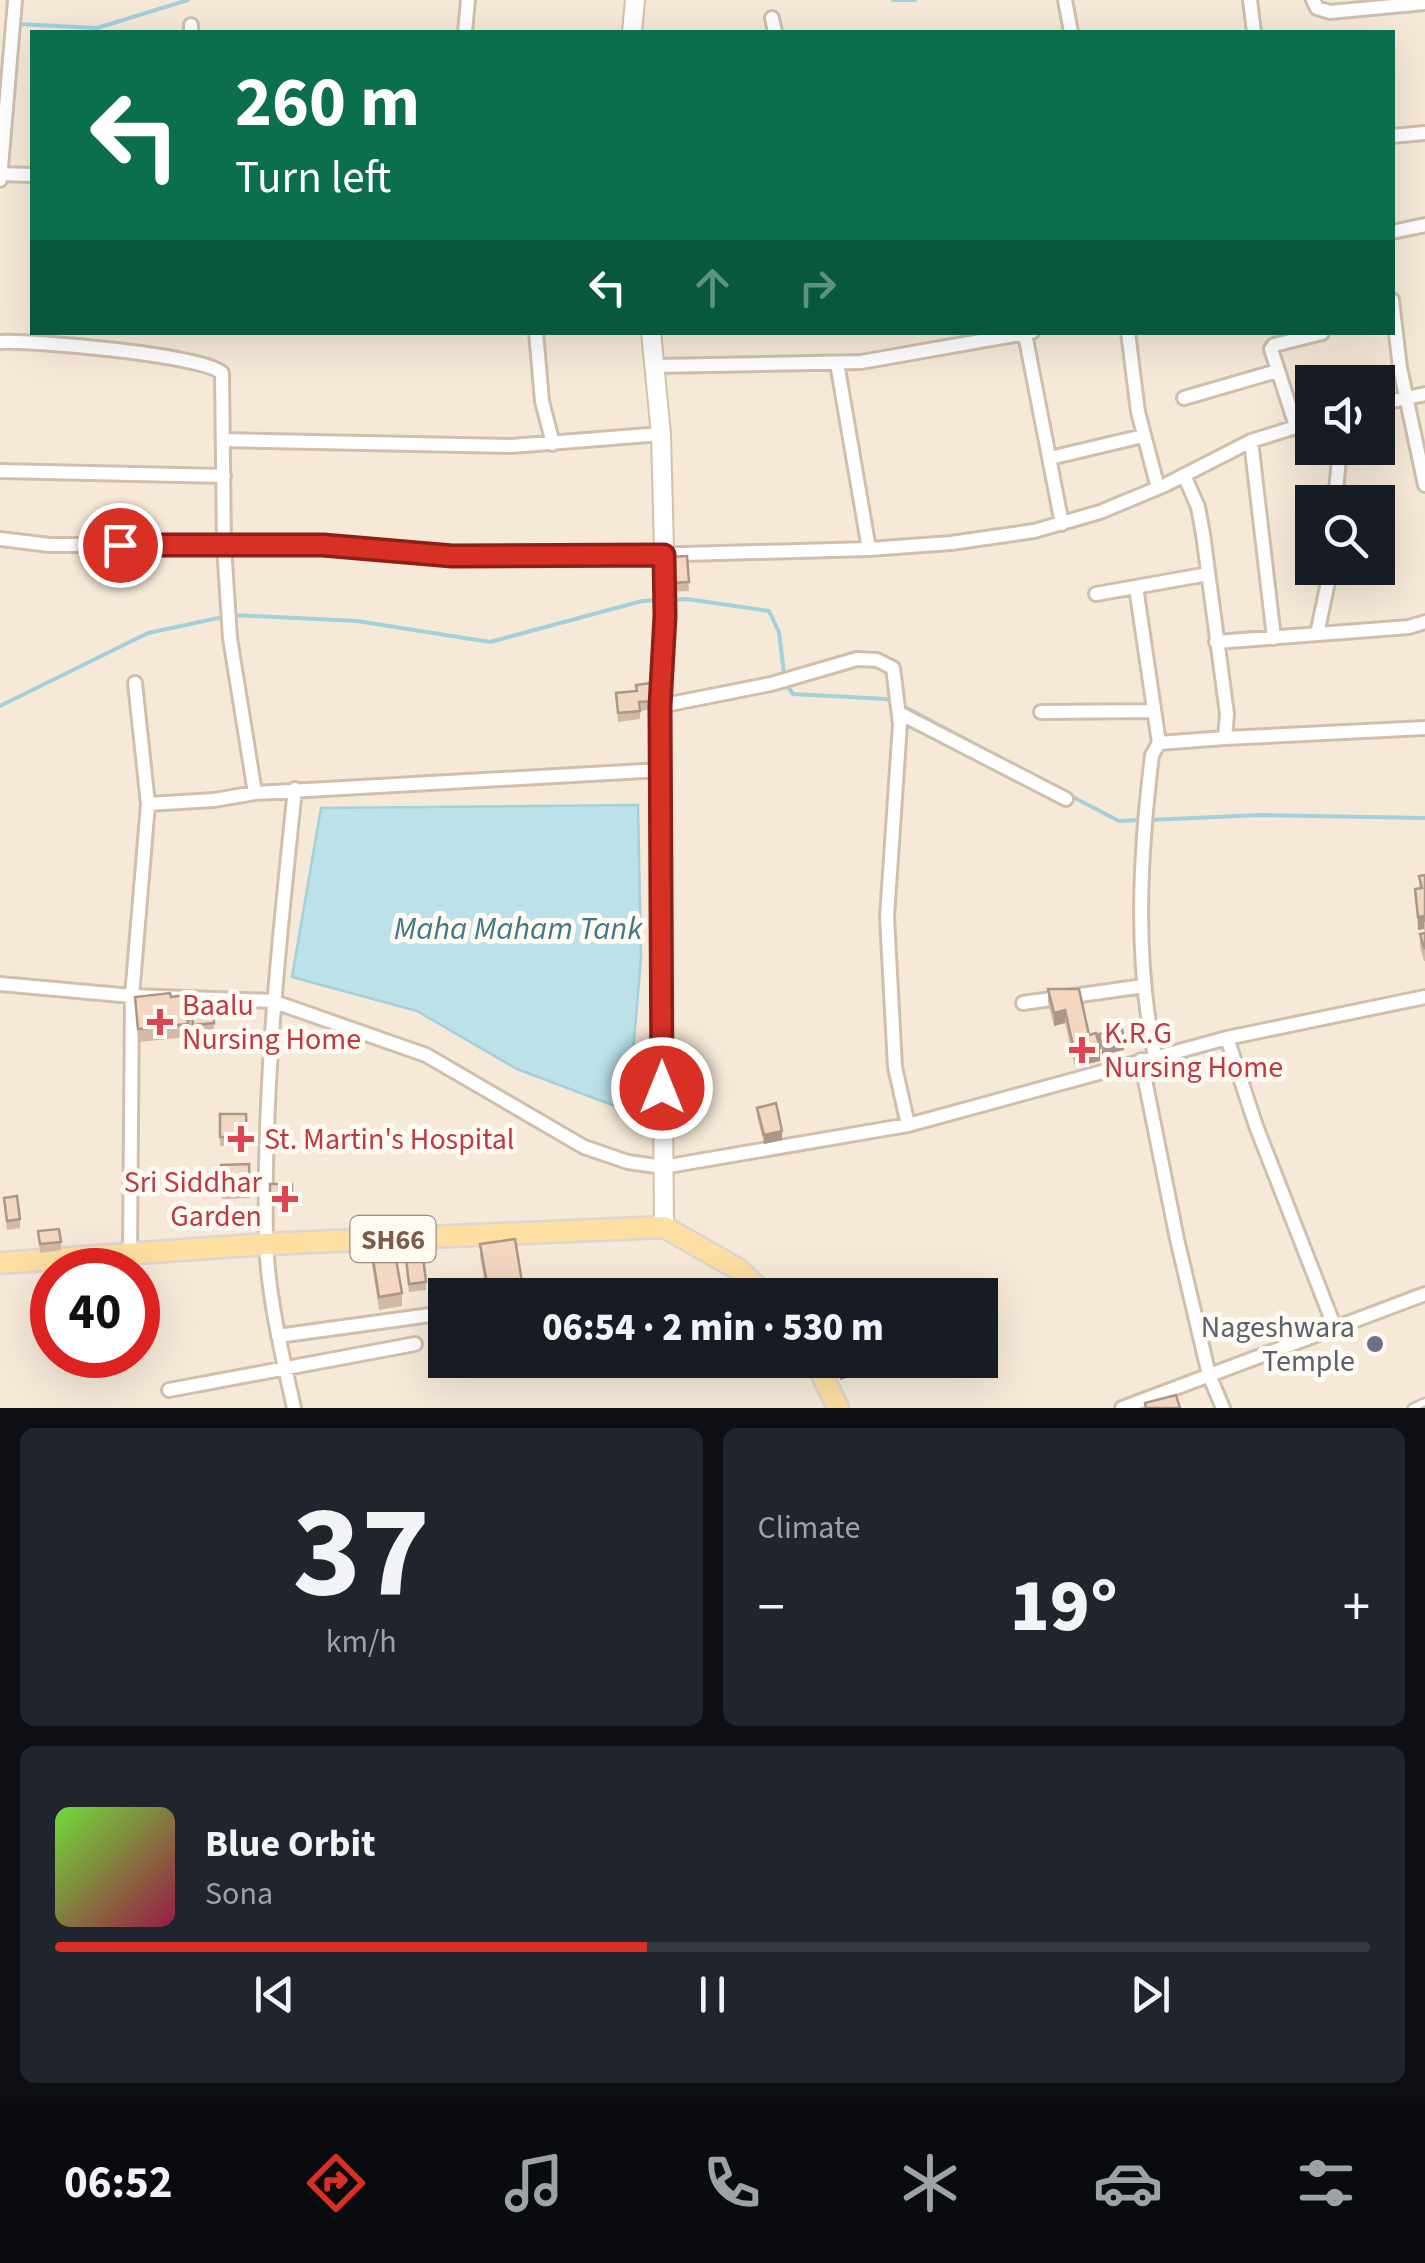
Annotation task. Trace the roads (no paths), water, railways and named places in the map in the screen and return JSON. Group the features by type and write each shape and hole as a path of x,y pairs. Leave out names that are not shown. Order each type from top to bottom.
{"main road":[{"name":"SH66","path":"160,1252 664,1227"},
{"path":"664,1227 747,1278"},
{"name":"SH66","path":"0,1263 30,1261"},
{"path":"824,1378 838,1408"}],"street":[{"path":"15,0 0,177 30,175"},
{"path":"465,30 468,0"},
{"path":"632,30 635,0"},
{"path":"1065,0 1071,30"},
{"path":"1250,0 1254,30"},
{"path":"1313,0 1317,8 1330,12 1425,3"},
{"path":"772,18 775,30"},
{"path":"1395,136 1425,133"},
{"path":"1395,231 1425,225"},
{"path":"1395,326 1425,485"},
{"path":"536,335 542,401 553,444"},
{"path":"651,335 661,434 665,588 660,706 664,1227"},
{"path":"656,366 838,363 908,356 1018,335"},
{"path":"1029,335 1062,524"},
{"path":"1128,335 1143,436 1158,488"},
{"path":"1295,423 1271,352 1274,345 1314,335"},
{"path":"0,342 138,354 216,368 224,383 224,546 230,638 255,794"},
{"path":"838,363 869,550"},
{"path":"1184,398 1278,371"},
{"path":"1395,400 1425,394"},
{"path":"0,539 50,545 323,545 452,556 869,550 1001,537 1062,524 1158,488 1252,441 1295,430"},
{"path":"224,440 410,446 553,444 661,434"},
{"path":"1050,458 1143,436"},
{"path":"1252,441 1274,638"},
{"path":"0,471 224,476"},
{"path":"1184,475 1198,507 1224,684 1225,738"},
{"path":"1096,594 1208,574"},
{"path":"1318,634 1327,585"},
{"path":"1136,587 1159,743 1152,755 1141,889 1148,1058 1177,1239 1209,1375 1223,1408"},
{"path":"1216,642 1425,622"},
{"path":"660,706 771,684 857,659 878,660 893,668 900,718 887,917 895,1067 908,1125"},
{"path":"130,1248 132,996 148,804 136,683"},
{"path":"1041,712 1154,711"},
{"path":"900,718 1066,799"},
{"path":"1159,743 1425,728"},
{"path":"148,804 294,790 662,770"},
{"path":"294,790 272,1001 266,1244 278,1336 294,1408"},
{"path":"0,984 132,996 272,1001 426,1055 584,1147 628,1162 663,1167 908,1125 1227,1038 1425,998"},
{"path":"1023,1002 1144,986"},
{"path":"1227,1038 1256,1126 1335,1328"},
{"path":"1122,1408 1425,1294"},
{"path":"278,1336 428,1315"},
{"path":"169,1390 415,1344"}],"lane":[{"path":"1412,1408 1425,1402"}],"water":[{"name":"Maha Maham Tank","path":"638,805 641,958 628,1111 517,1069 417,1011 292,977 321,808"}],"waterway":[{"path":"17,24 97,28 188,0"},
{"path":"893,0 915,0"},
{"path":"232,615 357,621 490,642 642,601 661,600"},
{"path":"670,600 769,611 779,632 784,674"},
{"path":"0,706 148,633 223,617"},
{"path":"786,684 793,694 895,702"},
{"path":"903,706 1001,758"},
{"path":"1071,796 1119,821 1140,820"},
{"path":"1150,820 1259,815 1425,818"}],"place":[{"name":"Baalu Nursing Home","path":"160,1022"},
{"name":"K.R.G Nursing Home","path":"1082,1050"},
{"name":"St. Martin's Hospital","path":"241,1139"},
{"name":"Sri Siddhar Garden","path":"285,1199"},
{"name":"Nageshwara Temple","path":"1375,1344"}]}
